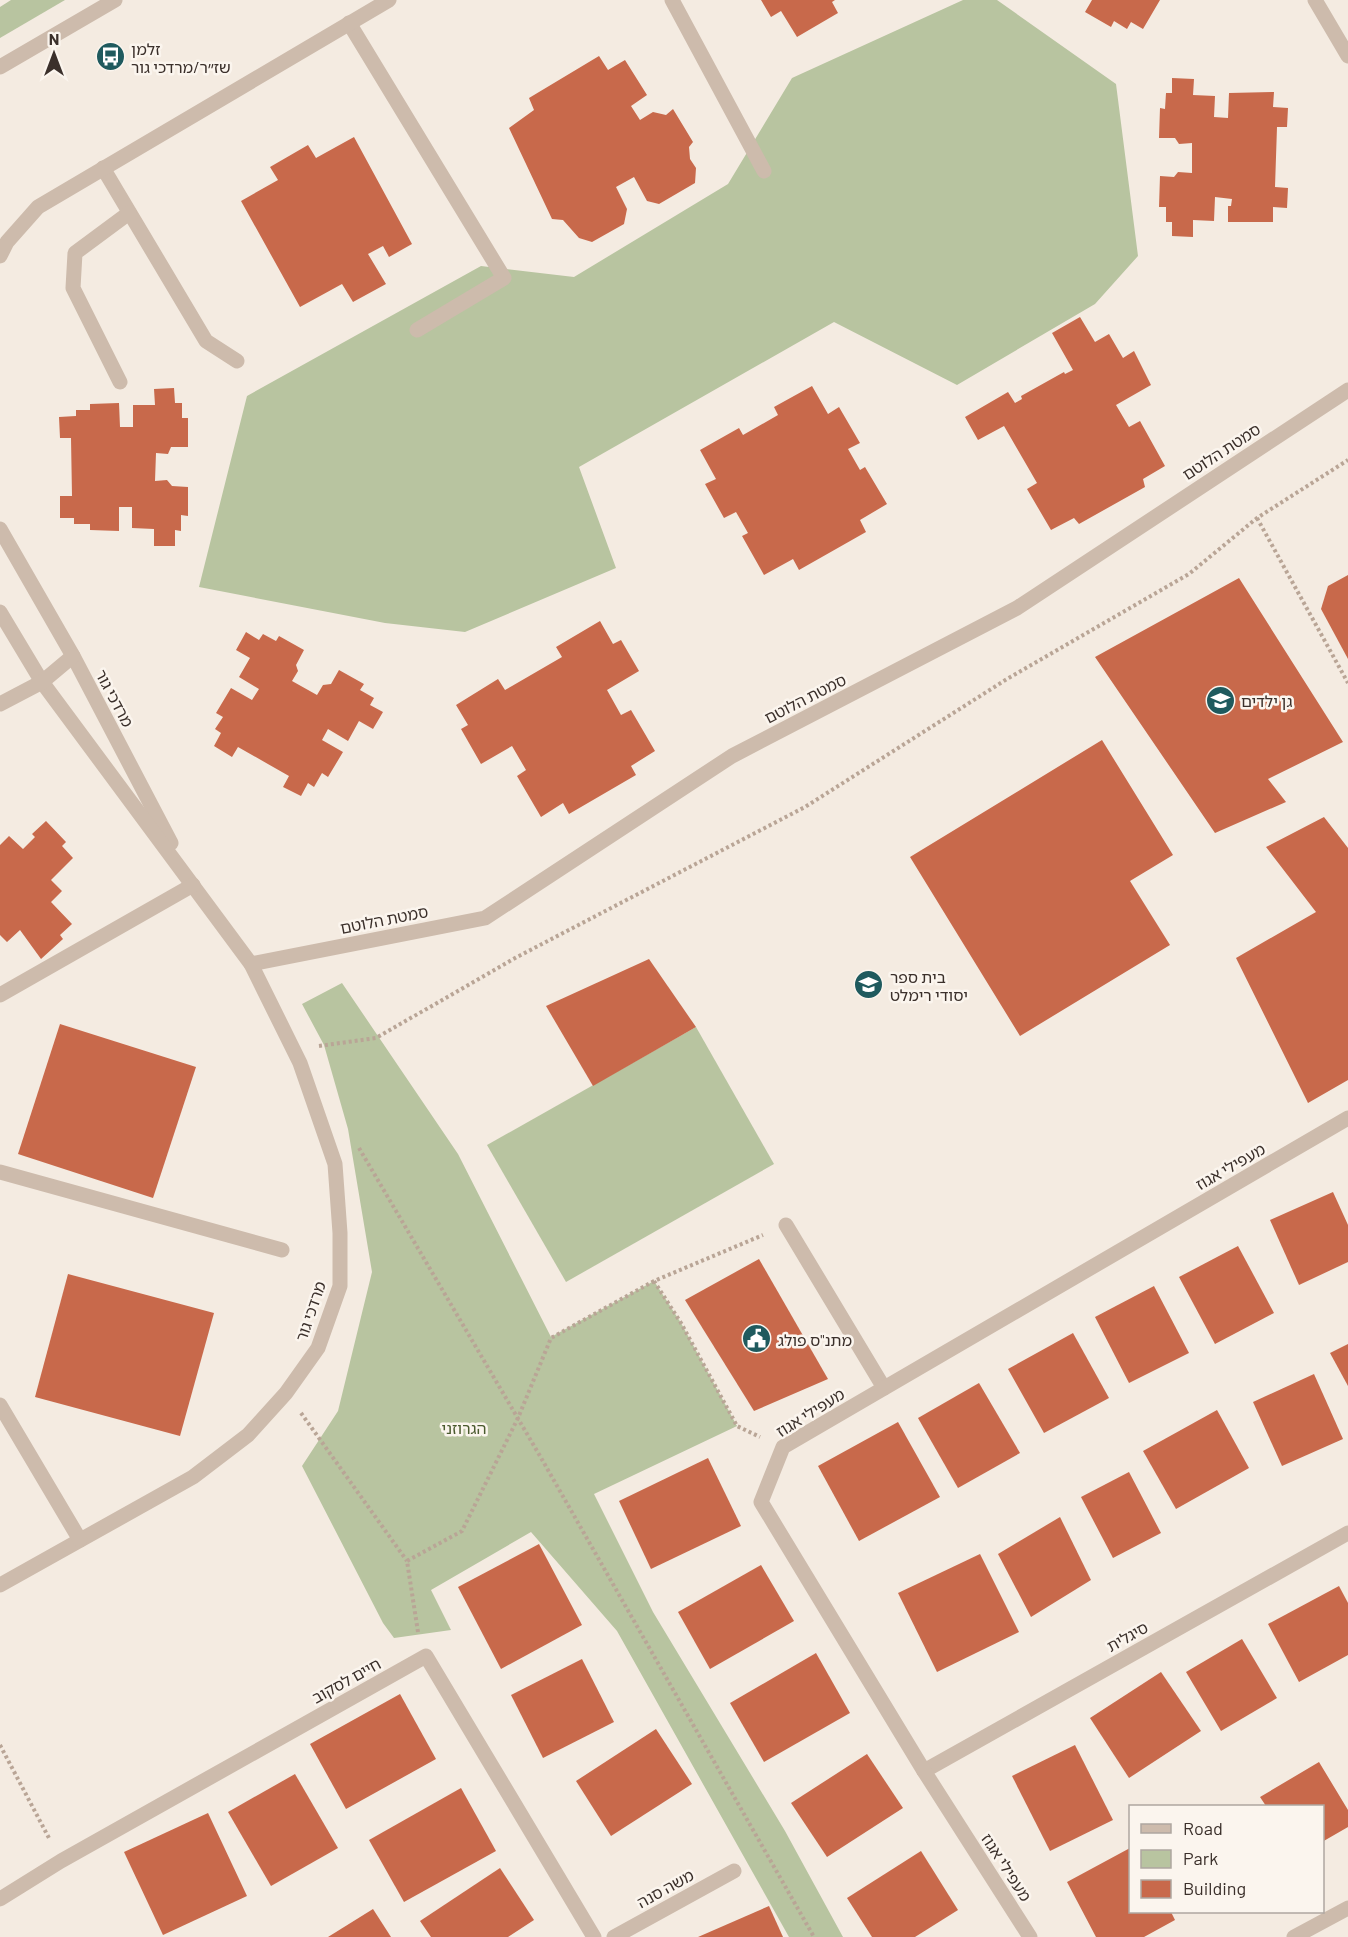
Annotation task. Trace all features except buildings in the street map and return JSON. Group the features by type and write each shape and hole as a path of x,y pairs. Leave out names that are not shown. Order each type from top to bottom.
{"street":[{"path":"0,67 115,0"},
{"path":"0,256 7,242 38,207 389,0"},
{"path":"672,0 764,171"},
{"path":"1315,0 1348,56"},
{"path":"349,23 504,278 417,330"},
{"path":"103,168 206,341 237,361"},
{"path":"120,382 73,288 75,253 129,213"},
{"name":"סמטת הלוטם","path":"251,964 485,918 732,756 1017,608 1348,390"},
{"name":"מרדכי גור","path":"0,529 73,656 193,885"},
{"name":"מרדכי גור","path":"0,612 42,682 251,964 300,1063 335,1164 340,1286 318,1348 286,1393 248,1435 193,1477 0,1585"},
{"path":"0,704 42,682 73,656"},
{"path":"0,995 193,885"},
{"name":"מעפילי אגוז","path":"1030,1937 924,1771 762,1502 783,1447 1348,1118"},
{"path":"0,1172 282,1250"},
{"path":"786,1225 884,1388"},
{"path":"0,1405 80,1540"},
{"name":"סיגלית","path":"924,1771 1348,1533"},
{"path":"426,1656 594,1937"},
{"name":"חיים לסקוב","path":"0,1899 61,1861 426,1656"},
{"name":"משה סנה","path":"614,1937 734,1871"},
{"path":"1294,1937 1348,1908"}],"path":[{"path":"312,1047 376,1038 517,957 805,807 1007,679 1189,574 1257,518 1348,460"},
{"path":"1257,518 1348,684"},
{"path":"354,1140 518,1418 814,1937"},
{"path":"407,1561 462,1531 518,1418 551,1338 654,1281 786,1225"},
{"path":"654,1281 681,1323 737,1426 783,1447"},
{"path":"286,1393 407,1561 419,1635 426,1656"},
{"path":"0,1745 61,1861"}],"green space":[{"path":"11,0 65,0 0,38 0,7"},
{"path":"963,0 997,0 1116,84 1138,256 1095,304 957,385 834,322 579,467 616,568 465,632 385,623 199,587 247,396 481,266 574,277 728,184 792,78"},
{"name":"הגרוזני","path":"342,983 458,1154 551,1337 654,1281 681,1323 737,1426 594,1494 653,1612 785,1831 843,1937 789,1937 617,1631 531,1532 431,1590 451,1630 394,1638 383,1623 302,1466 338,1411 372,1272 348,1129 324,1045 302,1004"},
{"path":"696,1027 774,1164 566,1282 487,1145"}],"place":[{"name":"זלמן שז״ר/מרדכי גור","path":"110,57"},
{"name":"גן ילדים","path":"1220,700"},
{"name":"בית ספר יסודי רימלט","path":"869,985"},
{"name":"מתנ\"ס פולג","path":"757,1339"}]}
